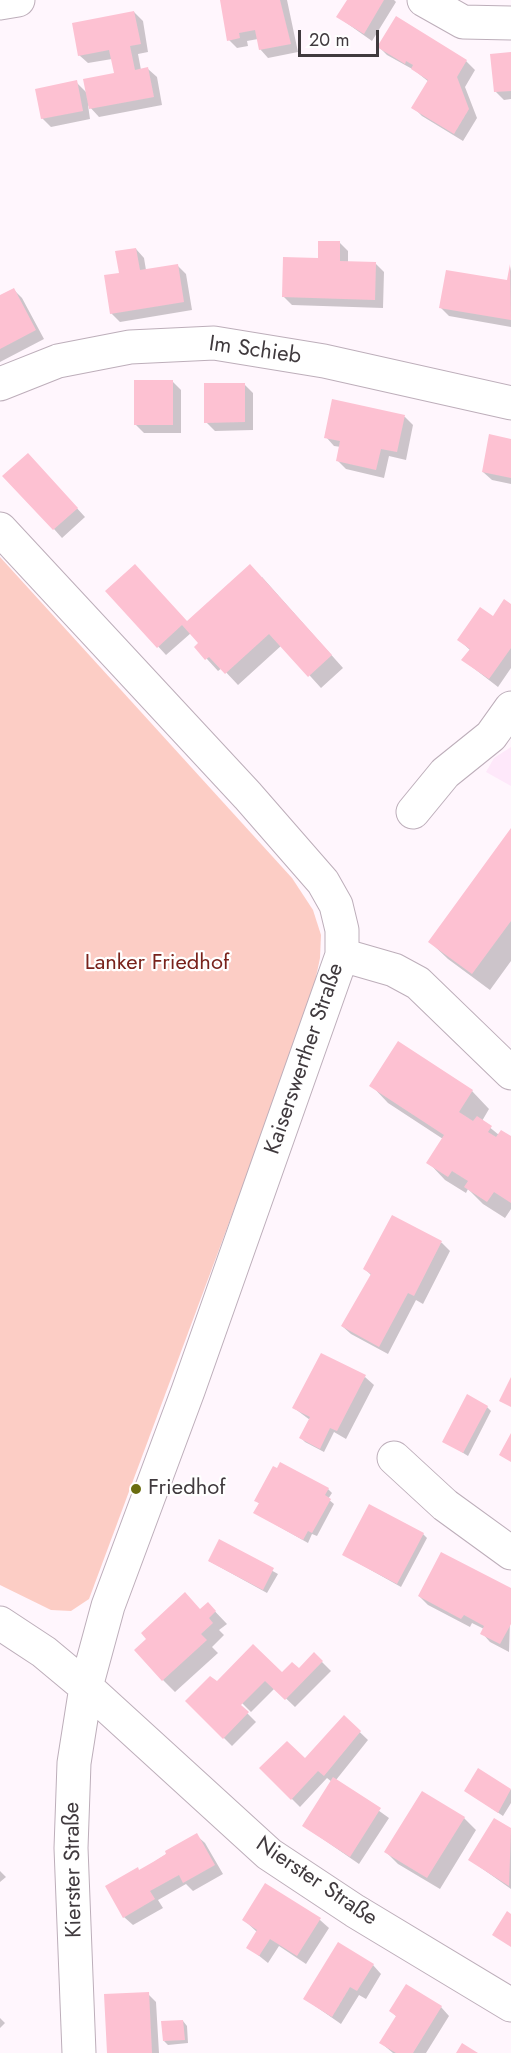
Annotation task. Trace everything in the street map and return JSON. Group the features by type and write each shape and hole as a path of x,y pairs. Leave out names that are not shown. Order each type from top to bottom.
{"street":[{"path":"0,3 18,0"},
{"path":"424,0 463,22 511,23"},
{"name":"Im Schieb","path":"0,384 58,361 130,347 214,343 324,361 511,403"},
{"name":"Kaiserswerther Straße","path":"0,529 248,796 323,882 336,905 342,930 342,955 188,1391 108,1606 86,1687"},
{"path":"413,812 445,773 491,736 511,708"},
{"path":"342,955 394,970 418,983 511,1073"},
{"path":"394,1458 444,1505 511,1553"},
{"name":"Nierster Straße","path":"0,1623 44,1652 86,1687 269,1854 355,1911 511,2005"},
{"name":"Kierster Straße","path":"79,2053 71,1848 74,1763 86,1687"}],"shaded area":[{"path":"511,747 511,786 486,772 494,758"}],"green space":[{"name":"Lanker Friedhof","path":"0,557 292,878 313,910 321,935 320,958 310,1005 89,1599 71,1611 51,1610 0,1585"}],"building":[{"path":"220,0 280,0 291,44 259,50 255,30 239,33 240,38 227,41"},
{"path":"347,0 384,0 364,34 336,17"},
{"path":"134,11 141,44 130,46 135,70 148,67 154,97 89,109 83,79 114,73 109,50 78,56 72,23"},
{"path":"396,16 467,60 457,77 469,109 454,134 411,108 428,80 411,69 413,65 406,61 405,64 377,47"},
{"path":"511,52 511,91 494,92 490,54"},
{"path":"77,80 83,111 41,119 35,89"},
{"path":"318,241 340,241 340,261 376,262 375,300 282,297 283,257 318,258"},
{"path":"136,248 140,270 178,264 184,302 110,314 104,275 119,273 115,251"},
{"path":"510,264 511,320 439,308 446,270 507,280"},
{"path":"14,288 36,330 0,349 0,295"},
{"path":"134,380 173,380 173,425 134,425"},
{"path":"204,383 245,383 245,422 204,423"},
{"path":"332,399 405,415 397,452 381,449 376,470 336,461 340,441 324,438"},
{"path":"489,434 511,439 511,478 482,472"},
{"path":"28,453 78,508 53,530 2,476"},
{"path":"135,564 187,621 250,564 332,655 308,677 269,634 225,674 209,657 205,660 194,647 198,643 182,625 157,648 105,591"},
{"path":"504,599 511,604 511,648 489,679 461,660 470,649 457,640 480,607 493,616"},
{"path":"511,828 511,921 472,974 428,942"},
{"path":"398,1041 473,1090 459,1112 473,1121 477,1116 492,1126 488,1132 496,1137 501,1130 511,1136 511,1203 494,1192 487,1202 464,1187 468,1181 452,1171 448,1177 426,1163 444,1135 369,1086"},
{"path":"392,1215 442,1241 414,1296 408,1293 379,1347 341,1326 371,1274 363,1269"},
{"path":"321,1353 366,1375 337,1431 330,1428 320,1449 299,1438 310,1417 292,1408"},
{"path":"511,1377 511,1407 499,1401"},
{"path":"467,1394 488,1406 463,1453 442,1442"},
{"path":"511,1433 511,1462 499,1455"},
{"path":"280,1462 329,1488 325,1495 331,1499 312,1533 308,1531 303,1540 253,1513 259,1503 254,1501 273,1466 277,1468"},
{"path":"369,1504 424,1533 397,1584 342,1555"},
{"path":"219,1539 274,1568 263,1590 208,1561"},
{"path":"441,1552 511,1588 511,1624 500,1644 480,1634 484,1626 464,1615 461,1619 418,1596"},
{"path":"185,1592 200,1609 208,1602 216,1611 209,1618 213,1623 201,1634 207,1640 162,1681 134,1650 146,1639 141,1633"},
{"path":"253,1644 282,1672 292,1662 299,1668 314,1652 323,1661 285,1700 265,1681 241,1705 249,1712 223,1739 185,1701 210,1676 217,1681"},
{"path":"344,1715 361,1731 324,1776 318,1771 291,1800 259,1768 287,1741 305,1758"},
{"path":"478,1768 511,1789 498,1813 464,1791"},
{"path":"333,1777 381,1808 350,1857 302,1826"},
{"path":"422,1791 465,1817 427,1878 384,1852"},
{"path":"494,1818 511,1828 509,1886 468,1860"},
{"path":"197,1833 215,1865 183,1883 179,1875 150,1891 155,1899 123,1918 105,1886 138,1867 139,1870 153,1862 166,1854 165,1851"},
{"path":"265,1883 321,1918 297,1956 270,1939 259,1956 246,1948 257,1930 242,1920"},
{"path":"507,1911 511,1914 511,1947 492,1935"},
{"path":"338,1942 374,1964 357,1991 350,1987 332,2017 303,1999"},
{"path":"406,1984 442,2006 413,2053 396,2053 379,2043 396,2016 389,2011"},
{"path":"149,1992 152,2053 107,2053 104,1994"},
{"path":"183,2020 185,2040 163,2041 161,2021"},
{"path":"462,2043 478,2053 456,2053"}],"place":[{"name":"Friedhof","path":"136,1489"}]}
